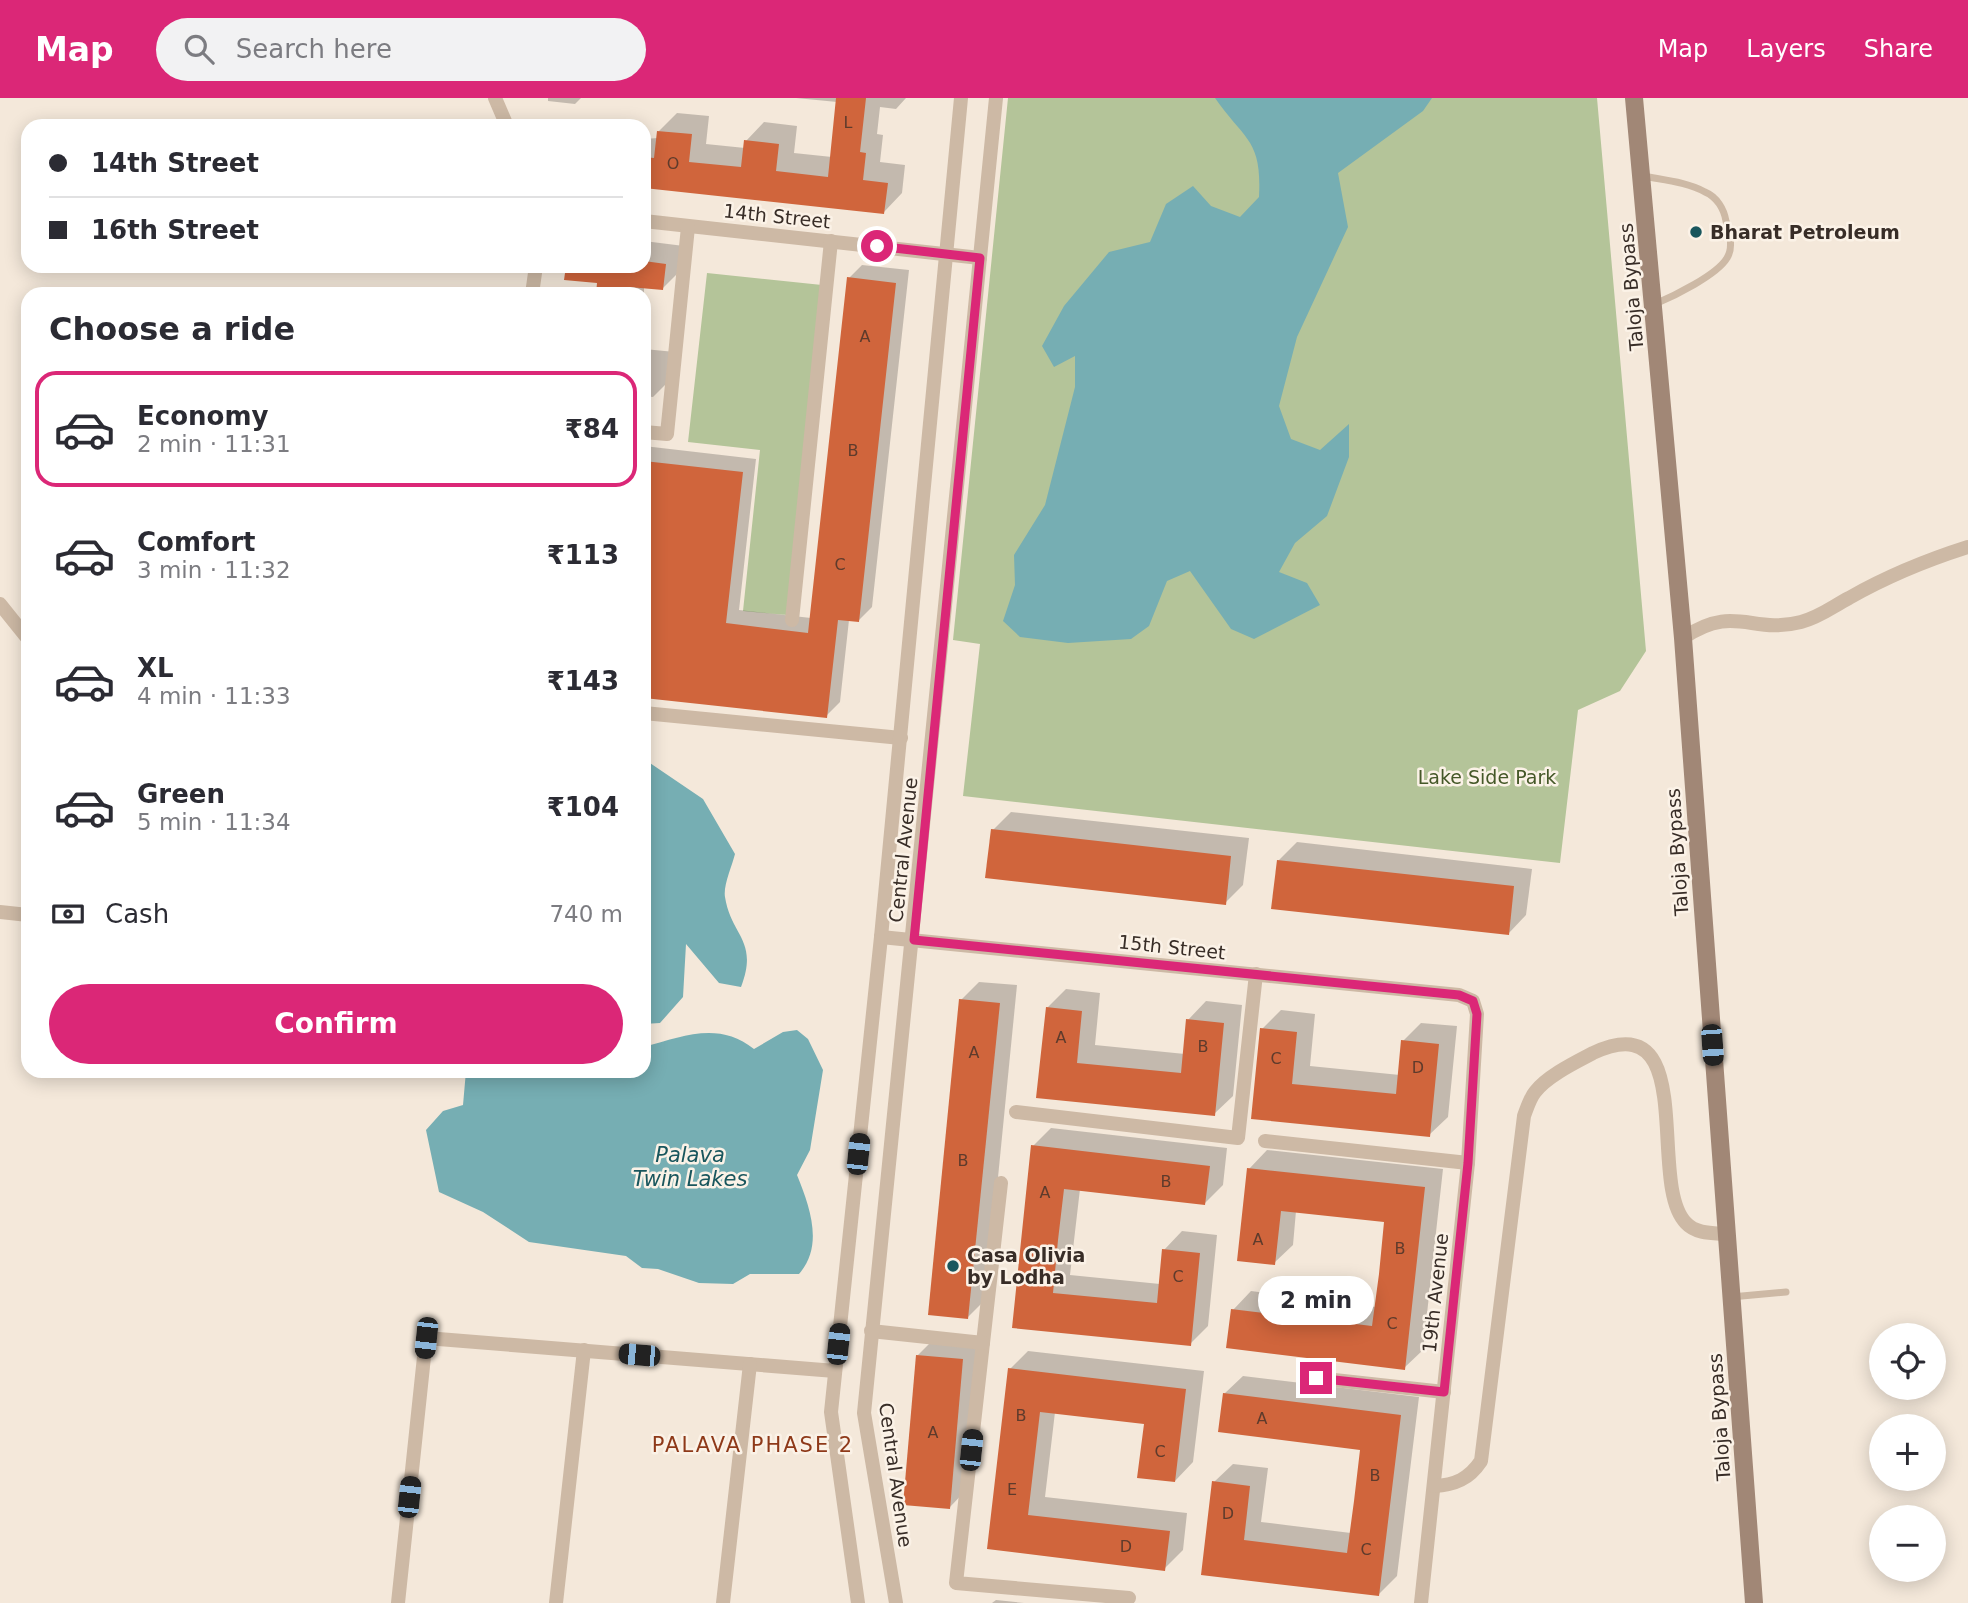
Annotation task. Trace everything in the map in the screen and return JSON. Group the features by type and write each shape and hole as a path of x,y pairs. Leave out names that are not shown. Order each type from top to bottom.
{"main road":[{"name":"Taloja Bypass","path":"1634,98 1682,638 1754,1603"}],"street":[{"path":"495,98 504,119"},
{"name":"Central Avenue","path":"858,1603 831,1412 901,738 961,98"},
{"name":"Central Avenue","path":"896,1603 864,1413 914,940 996,98"},
{"name":"14th Street","path":"651,222 980,258"},
{"path":"651,433 667,435 688,227"},
{"path":"792,620 831,241"},
{"path":"1682,638 1718,620 1773,625 1798,623 1818,617 1848,598 1901,573 1968,547"},
{"path":"0,604 21,629"},
{"path":"651,714 901,738"},
{"path":"0,912 21,914"},
{"name":"15th Street","path":"881,937 1459,995"},
{"path":"1016,1112 1238,1138 1256,975"},
{"name":"19th Avenue","path":"1421,1603 1468,1163 1477,1014 1473,1001 1459,995"},
{"path":"1434,1486 1451,1486 1474,1472 1481,1461 1524,1116 1536,1091 1591,1055 1611,1046 1626,1045 1644,1049 1654,1058 1663,1087 1672,1193 1679,1211 1686,1223 1701,1232 1726,1234"},
{"path":"1265,1141 1468,1163"},
{"path":"1001,1183 956,1583 1129,1598"},
{"path":"871,1331 983,1343"},
{"path":"398,1603 426,1338 835,1371"},
{"path":"556,1603 584,1350"},
{"path":"723,1603 750,1364"},
{"path":"1316,1378 1444,1392"}],"lane":[{"path":"1642,176 1706,192 1725,213 1731,244 1727,258 1715,268 1676,295 1654,304"},
{"path":"1731,1297 1786,1292"}],"green space":[{"name":"Lake Side Park","path":"1008,98 1597,98 1646,651 1620,691 1578,710 1560,863 963,796 980,644 953,640"},
{"path":"707,273 822,285 787,615 743,611 760,450 688,442"}],"water":[{"path":"1215,98 1432,98 1423,111 1338,173 1348,227 1297,337 1279,406 1291,439 1320,450 1349,424 1349,457 1327,516 1295,543 1279,572 1307,583 1320,605 1254,639 1231,629 1190,571 1167,581 1149,626 1131,639 1068,643 1020,637 1003,621 1015,585 1014,555 1045,505 1075,387 1075,356 1054,367 1042,346 1064,306 1109,252 1150,242 1166,204 1193,186 1211,206 1240,217 1259,197 1258,163 1254,152 1243,133"},
{"path":"651,764 703,799 735,854 726,882 725,897 747,959 741,987 719,983 686,944 683,997 660,1023 651,1024"},
{"name":"Palava Twin Lakes","path":"797,1030 808,1039 823,1070 810,1150 797,1175 810,1213 813,1239 807,1263 799,1274 750,1274 733,1284 699,1283 658,1269 642,1268 626,1256 529,1242 483,1212 439,1192 426,1130 443,1111 463,1105 465,1078 651,1078 651,1045 687,1035 714,1033 741,1040 754,1049 783,1032"}],"building":[{"path":"836,98 866,98 860,152 866,153 863,180 888,183 884,214 651,189 651,158 654,158 657,131 692,134 689,162 741,167 744,140 779,144 776,171 828,177"},
{"path":"651,262 666,264 663,290 651,287 597,287 597,283 564,280 565,273 651,273"},
{"path":"847,277 896,283 859,622 838,620 827,718 651,699 651,462 743,472 726,623 808,633"},
{"path":"991,829 1231,856 1226,905 985,878"},
{"path":"1277,860 1514,886 1509,935 1271,909"},
{"path":"959,999 1000,1003 968,1319 928,1315"},
{"path":"1046,1007 1082,1011 1077,1063 1181,1073 1186,1019 1224,1023 1215,1116 1036,1098"},
{"path":"1260,1028 1297,1032 1292,1084 1396,1094 1401,1040 1439,1044 1430,1137 1251,1119"},
{"path":"1031,1145 1210,1166 1205,1205 1064,1189 1058,1240 1053,1293 1157,1303 1162,1249 1200,1253 1191,1346 1012,1328"},
{"path":"1247,1168 1425,1187 1405,1370 1226,1348 1231,1309 1372,1326 1379,1274 1384,1222 1281,1211 1275,1265 1237,1261"},
{"path":"916,1355 963,1359 950,1509 903,1505"},
{"path":"1008,1368 1186,1389 1175,1482 1137,1478 1144,1424 1040,1412 1028,1515 1170,1531 1165,1571 987,1549"},
{"path":"1223,1393 1401,1415 1379,1596 1201,1575 1212,1481 1250,1486 1244,1540 1347,1553 1354,1501 1360,1450 1218,1432"}],"place":[{"name":"Bharat Petroleum","path":"1696,232"},
{"name":"Casa Olivia by Lodha","path":"953,1266"}],"district":[{"name":"PALAVA PHASE 2","path":"753,1445"}],"route":[{"path":"877,246 980,258 914,940 1459,995 1473,1001 1477,1014 1468,1163 1444,1392 1316,1378"}]}
